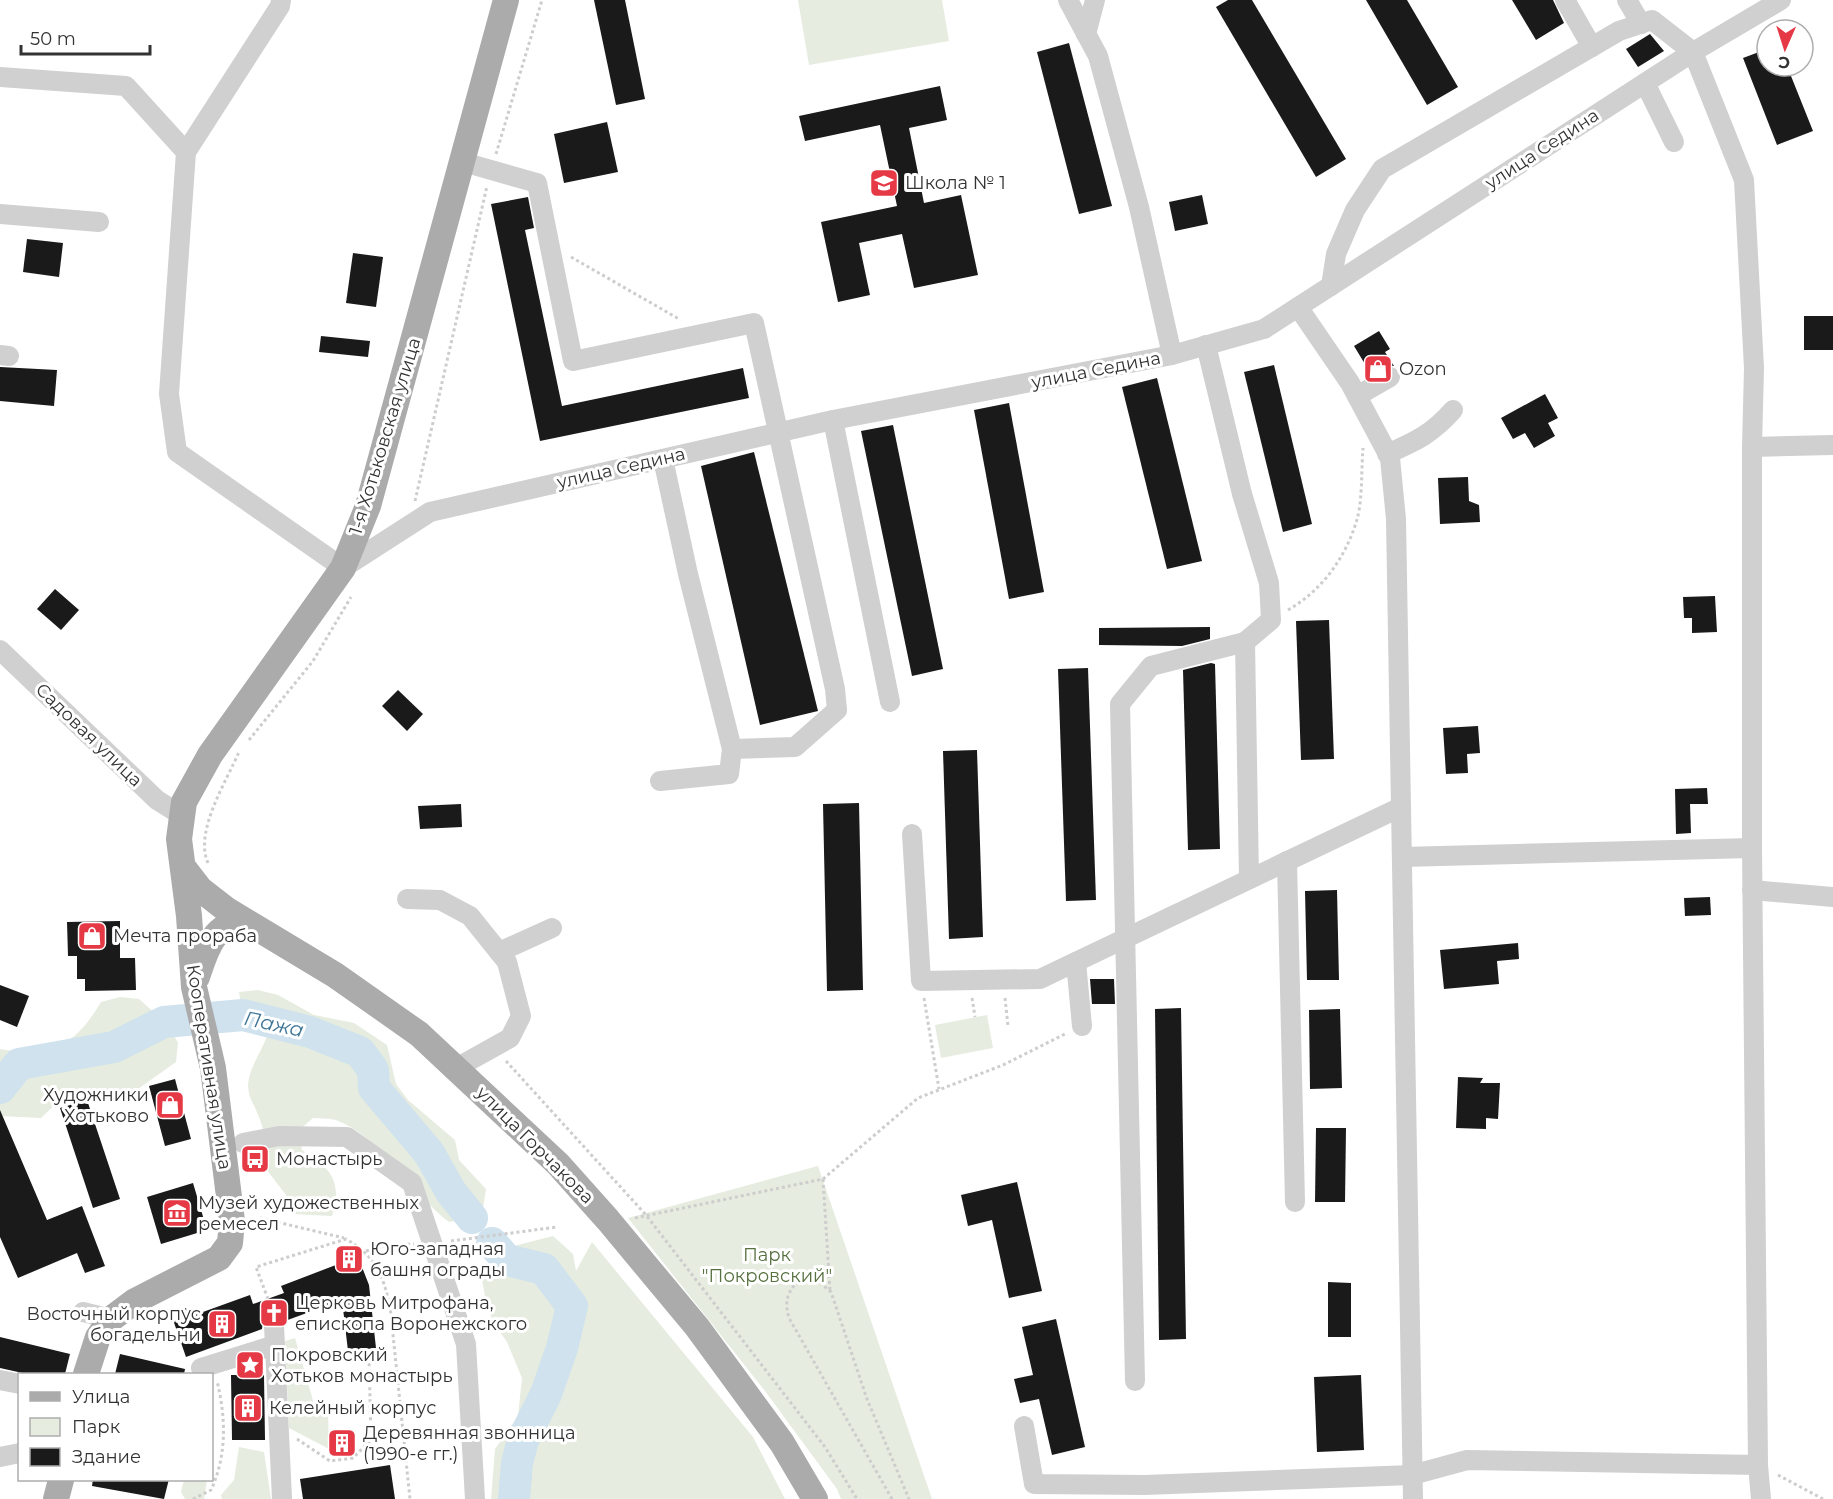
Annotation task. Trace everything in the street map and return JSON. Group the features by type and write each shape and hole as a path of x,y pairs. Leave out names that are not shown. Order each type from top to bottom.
{"main road":[{"name":"1-я Хотьковская улица","path":"182,867 178,839 181,815 192,783 343,568 368,506 506,0"},
{"name":"улица Горчакова","path":"182,867 200,889 243,921 378,1003 458,1067 558,1164 648,1267 741,1384 782,1443 815,1499"},
{"name":"Кооперативная улица","path":"86,1373 98,1337 111,1319 135,1301 219,1258 230,1243 232,1221 212,1060 194,987 189,916 182,867"},
{"path":"194,987 207,946 216,933 233,922 243,921"},
{"path":"56,1499 60,1481"}],"street":[{"path":"281,0 280,6 186,152 170,394 177,452 343,568"},
{"path":"1068,0 1098,56 1139,207 1172,355"},
{"path":"1086,34 1095,0"},
{"path":"1565,0 1592,47"},
{"path":"1627,0 1641,24"},
{"name":"улица Седина","path":"343,568 430,512 833,420 1172,355 1264,329 1693,52 1781,0"},
{"path":"1331,286 1336,254 1345,232 1355,210 1382,169 1619,31 1652,20 1693,52 1744,180 1754,368 1752,890 1758,1465 1761,1499"},
{"path":"0,77 126,86 186,152"},
{"path":"1645,83 1674,142"},
{"path":"463,162 537,183 573,361 754,323 835,689 837,710 795,747 732,749"},
{"path":"0,214 99,222"},
{"path":"1298,307 1358,396 1387,454 1396,519 1413,1499"},
{"path":"1135,1381 1127,938 1120,704 1151,666 1245,642 1271,620 1269,584 1242,494 1206,345"},
{"path":"1358,396 1390,377"},
{"path":"1387,454 1430,434 1453,410"},
{"path":"833,420 890,702"},
{"path":"1752,447 1833,446"},
{"path":"660,781 729,774 732,749 688,574 663,459"},
{"path":"1245,642 1249,879"},
{"name":"Садовая улица","path":"0,650 157,800 181,815"},
{"path":"912,834 921,981 1040,979 1401,807"},
{"path":"1402,857 1752,848"},
{"path":"1287,861 1295,1202"},
{"path":"1752,890 1833,897"},
{"path":"407,898 440,900 470,916 507,962 521,1016 510,1038 458,1067"},
{"path":"499,952 552,928"},
{"path":"1076,962 1082,1026"},
{"path":"243,1143 279,1136 347,1137 412,1183 466,1344 475,1499"},
{"path":"83,1312 111,1319"},
{"path":"274,1325 282,1499"},
{"path":"207,1366 276,1345"},
{"path":"0,1380 18,1384"},
{"path":"1024,1426 1034,1484 1144,1485 1412,1475 1467,1460 1758,1465"},
{"path":"0,1457 18,1453"}],"path":[{"path":"549,244 704,334"},
{"path":"1271,620 1310,598 1338,563 1356,522 1363,446"},
{"path":"1002,979 1008,1026"},
{"path":"921,981 940,1089"},
{"path":"635,1218 823,1179 918,1098 1003,1065 1082,1026"},
{"path":"493,1047 646,1215 825,1447 857,1499"},
{"path":"823,1179 831,1292 867,1398 909,1499"},
{"path":"260,1218 346,1239 366,1251 382,1276 390,1306 410,1499"},
{"path":"366,1251 389,1245 432,1244 557,1227"},
{"path":"268,1299 256,1267 346,1239"},
{"path":"831,1292 818,1281 795,1284 787,1295 786,1308 892,1499"},
{"path":"278,1426 330,1461 353,1458 371,1440 369,1357"},
{"path":"207,1366 209,1373"},
{"path":"193,1499 211,1490 223,1456 223,1414 213,1384"},
{"path":"1758,1465 1824,1499"}],"green space":[{"path":"798,0 942,0 949,41 809,65"},
{"path":"258,990 278,995 314,1015 354,1023 387,1045 396,1084 408,1100 455,1140 459,1160 486,1189 483,1208 467,1219 449,1222 367,1139 336,1120 313,1118 298,1131 302,1150 320,1163 332,1177 336,1194 335,1204 332,1216 294,1214 286,1195 263,1165 265,1144 263,1131 249,1093 251,1071 267,1036 241,1004 239,992"},
{"path":"120,997 139,999 169,1026 178,1043 176,1062 128,1096 108,1097 89,1091 69,1091 41,1118 0,1116 0,1049 34,1052 60,1045 71,1039 81,1029 101,1002"},
{"path":"987,1015 993,1048 941,1058 935,1025"},
{"name":"Парк \"Покровский\"","path":"818,1166 932,1499 841,1499 837,1489 765,1391 628,1218"},
{"path":"553,1236 573,1254 576,1271 592,1242 753,1437 785,1499 491,1499 495,1449 518,1416 522,1378 507,1342 487,1308 480,1268 514,1246"},
{"path":"295,1338 316,1411 328,1409 329,1449 289,1428 285,1341"},
{"path":"239,1447 264,1452 271,1499 222,1499 221,1495 234,1480"},
{"path":"184,1481 207,1481 204,1499 185,1499 181,1492"}],"building":[{"path":"594,0 625,0 645,99 616,105"},
{"path":"1228,0 1252,0 1346,159 1316,177 1216,7"},
{"path":"1366,0 1407,0 1458,87 1427,105"},
{"path":"1512,0 1553,0 1564,23 1536,40"},
{"path":"1650,34 1664,51 1638,67 1626,49"},
{"path":"1069,43 1112,206 1079,214 1037,52"},
{"path":"1755,54 1755,78 1792,78 1813,131 1777,145 1743,58"},
{"path":"940,86 947,120 909,128 924,203 961,195 978,275 914,288 902,234 859,243 870,295 838,302 821,222 897,206 880,125 805,141 799,116"},
{"path":"607,122 618,172 564,183 554,134"},
{"path":"1202,195 1208,224 1175,231 1169,202"},
{"path":"528,197 534,228 525,230 562,406 743,368 749,398 540,441 491,204"},
{"path":"27,239 63,243 59,277 23,272"},
{"path":"353,253 383,257 376,307 346,303"},
{"path":"1804,316 1833,316 1833,350 1804,350"},
{"path":"1379,331 1390,349 1385,352 1394,366 1385,366 1371,374 1354,346"},
{"path":"321,336 370,341 368,357 319,352"},
{"path":"1274,365 1312,524 1283,532 1244,372"},
{"path":"0,367 57,370 54,406 0,401"},
{"path":"1157,378 1202,561 1167,569 1122,387"},
{"path":"1545,394 1558,418 1548,423 1555,436 1534,448 1525,433 1513,439 1501,418"},
{"path":"1009,403 1044,592 1009,599 974,410"},
{"path":"893,425 943,669 912,676 861,431"},
{"path":"754,452 818,711 760,725 701,466"},
{"path":"1468,477 1469,501 1479,505 1480,522 1440,524 1438,478"},
{"path":"55,589 79,610 61,630 37,609"},
{"path":"1715,596 1717,632 1692,633 1692,618 1684,618 1683,597"},
{"path":"1329,620 1334,759 1301,760 1296,621"},
{"path":"1210,627 1210,639 1182,646 1099,645 1099,628"},
{"path":"1215,664 1220,849 1188,850 1183,670"},
{"path":"1088,668 1096,900 1066,901 1058,669"},
{"path":"398,690 423,714 407,731 382,706"},
{"path":"1478,726 1480,753 1467,754 1468,773 1446,774 1443,728"},
{"path":"977,750 983,937 949,939 943,751"},
{"path":"1707,788 1708,804 1690,804 1691,833 1676,834 1675,789"},
{"path":"859,803 863,990 827,991 823,804"},
{"path":"461,804 462,827 420,829 418,806"},
{"path":"1337,890 1339,980 1307,980 1305,891"},
{"path":"1710,897 1711,915 1685,916 1684,898"},
{"path":"120,921 120,958 135,958 136,990 85,991 85,979 77,979 77,956 68,956 67,922"},
{"path":"1518,943 1519,959 1497,961 1499,984 1444,989 1440,950"},
{"path":"1090,979 1114,979 1115,1004 1092,1004"},
{"path":"0,985 29,996 17,1027 0,1020"},
{"path":"1181,1008 1186,1339 1159,1340 1155,1009"},
{"path":"1340,1009 1342,1088 1310,1089 1309,1010"},
{"path":"1458,1077 1483,1078 1480,1083 1500,1083 1498,1119 1486,1118 1486,1129 1456,1128"},
{"path":"175,1079 191,1139 165,1146 149,1086"},
{"path":"87,1100 120,1199 93,1208 60,1108"},
{"path":"0,1110 47,1220 82,1206 105,1266 85,1273 77,1253 18,1278 0,1237"},
{"path":"1316,1128 1346,1128 1345,1202 1315,1202"},
{"path":"1017,1182 1042,1291 1009,1298 992,1220 968,1226 961,1195"},
{"name":"Музей художественных ремесел","path":"193,1183 207,1230 161,1244 147,1197"},
{"path":"355,1249 369,1285 376,1348 348,1351 342,1300 285,1321 279,1314 268,1315 263,1320 262,1329 186,1357 171,1314 186,1308 189,1317 250,1295 253,1304 284,1293 281,1286 341,1263 338,1255"},
{"path":"1328,1282 1351,1283 1351,1337 1328,1337"},
{"path":"1056,1319 1085,1447 1052,1455 1039,1399 1020,1403 1014,1379 1033,1375 1022,1327"},
{"path":"0,1337 70,1354 65,1373 22,1373 0,1368"},
{"path":"120,1354 185,1369 184,1373 115,1373"},
{"name":"Келейный корпус","path":"231,1375 264,1375 265,1440 232,1440"},
{"path":"1361,1375 1364,1450 1317,1452 1314,1377"},
{"path":"390,1465 395,1499 303,1499 300,1479"},
{"path":"93,1481 168,1481 164,1499 92,1486"}],"waterway":[{"name":"Пажа","path":"0,1088 19,1064 114,1047 164,1022 243,1015 310,1032 360,1052 373,1070 374,1088 429,1153 451,1192 472,1218"},
{"name":"Пажа","path":"492,1243 507,1260 544,1269 572,1306 562,1348 546,1394 523,1440 517,1463 514,1499"}],"place":[{"name":"Школа № 1","path":"884,183"},
{"name":"Ozon","path":"1378,369"},
{"name":"Мечта прораба","path":"92,936"},
{"name":"Художники Хотьково","path":"170,1105"},
{"name":"Монастырь","path":"255,1159"},
{"name":"Музей художественных ремесел","path":"177,1213"},
{"name":"Юго-западная башня ограды","path":"349,1259"},
{"name":"Церковь Митрофана, епископа Воронежского","path":"274,1313"},
{"name":"Восточный корпус богадельни","path":"222,1324"},
{"name":"Покровский Хотьков монастырь","path":"250,1365"},
{"name":"Келейный корпус","path":"248,1408"},
{"name":"Деревянная звонница (1990-е гг.)","path":"342,1443"}]}
